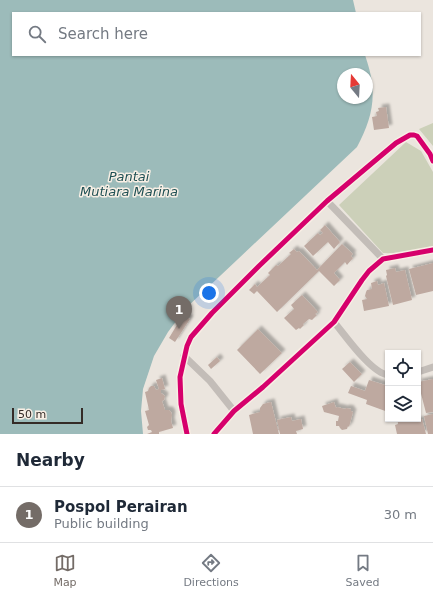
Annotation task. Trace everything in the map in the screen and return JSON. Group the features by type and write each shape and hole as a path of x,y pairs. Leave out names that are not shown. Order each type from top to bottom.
{"street":[{"path":"187,434 181,404 180,384 184,356 191,337 212,313 327,201 396,143 410,135 417,136 430,154 433,161"},
{"path":"327,201 382,259"},
{"path":"214,434 234,411 334,322 362,280 382,259 433,250"},
{"path":"334,322 366,361 385,374"},
{"path":"184,356 210,381 234,411"},
{"path":"421,371 433,367"}],"green space":[{"path":"433,123 433,146 419,129"},
{"path":"406,142 421,151 433,172 433,246 402,252 383,253 339,205"}],"water":[{"name":"Pantai Mutiara Marina","path":"0,0 353,0 356,12 12,12 12,56 365,56 369,68 337,68 337,104 372,104 370,116 357,147 186,308 168,332 154,356 143,389 141,411 143,434 0,434"}],"building":[{"path":"386,107 389,128 374,130 372,117 377,116 376,112 379,111 378,108"},
{"path":"325,225 340,242 334,249 328,242 313,256 304,246 318,233 320,235 323,233 320,230"},
{"path":"342,244 353,254 351,256 353,258 347,265 345,262 334,273 340,280 334,286 319,271 277,312 257,291 254,294 249,290 255,284 257,287 270,275 268,273 291,254 289,253 294,249 297,252 299,251 317,270"},
{"path":"433,263 433,291 416,295 409,269"},
{"path":"395,268 396,272 405,270 412,300 393,305 386,270"},
{"path":"377,281 378,285 384,283 389,306 364,311 362,300 367,299 365,296 366,292 367,290 372,289 371,283"},
{"path":"302,295 318,312 312,320 309,319 300,329 299,328 296,330 284,318 294,309 291,305"},
{"path":"183,315 190,319 175,342 169,338"},
{"path":"258,329 282,353 260,374 237,350"},
{"path":"217,357 220,361 211,369 208,365"},
{"path":"350,362 362,374 354,382 342,369"},
{"path":"162,378 165,389 161,390 161,393 165,396 164,400 162,401 165,410 169,410 171,412 173,428 159,432 159,434 147,434 152,432 151,430 148,430 147,427 149,425 145,411 149,410 145,392 148,391 151,386 154,386 156,390 159,389 156,380"},
{"path":"433,379 433,412 426,413 421,394 421,381"},
{"path":"369,380 385,385 385,411 366,404 367,400 348,393 351,386 365,391"},
{"path":"271,402 279,434 253,434 249,415 260,412 260,408 263,404"},
{"path":"334,402 336,408 351,409 353,412 349,427 348,426 347,429 342,430 339,426 336,426 336,421 338,421 339,416 324,412 322,406"},
{"path":"433,414 433,434 428,434 424,416"},
{"path":"291,417 292,421 301,419 303,429 296,431 297,434 280,434 277,420"},
{"path":"422,419 426,434 397,434 395,425 398,424 398,422 421,422"}],"cycle path":[{"path":"187,434 181,404 180,377 187,346 191,337 212,313 327,201 396,143 410,135 417,136 430,154 433,161"},
{"path":"214,434 234,411 263,387 334,322 362,280 369,271 383,259 433,250"}],"place":[{"name":"Pospol Perairan","path":"179,329"}]}
